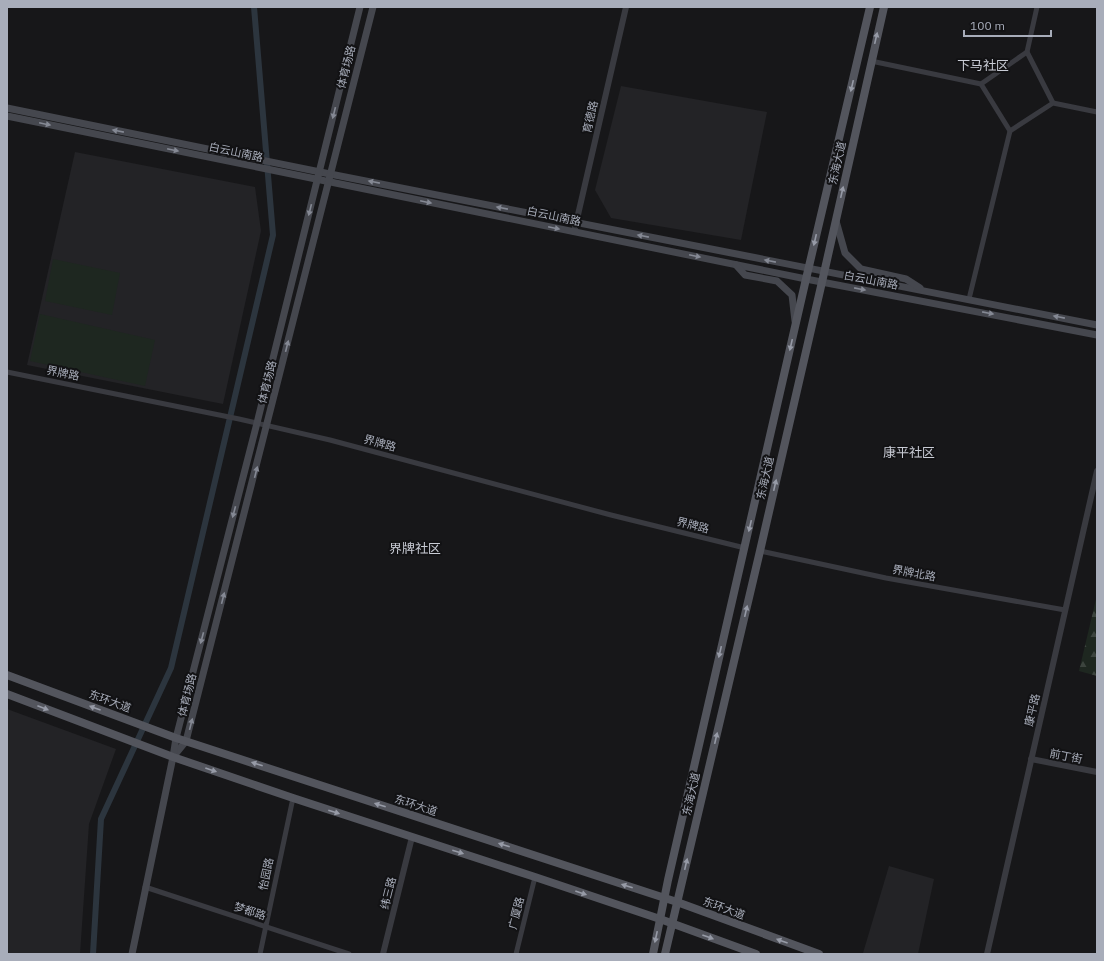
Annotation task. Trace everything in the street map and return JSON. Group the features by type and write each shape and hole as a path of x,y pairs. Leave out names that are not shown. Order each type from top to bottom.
{"main road":[{"name":"体育场路","path":"132,954 176,738 257,423 360,7"},
{"name":"体育场路","path":"173,757 186,741 373,7"},
{"name":"东海大道","path":"653,954 664,898 870,7"},
{"name":"东海大道","path":"665,954 760,551 884,7"},
{"name":"白云山南路","path":"7,108 330,174 1097,325"},
{"name":"白云山南路","path":"7,116 736,265 1097,334"},
{"path":"836,219 845,253 861,269 906,279 924,291"},
{"path":"736,265 745,275 777,281 792,295 796,325"},
{"name":"东环大道","path":"7,675 176,738 677,902 819,954"},
{"path":"7,694 173,757 535,877 756,954"}],"street":[{"name":"育德路","path":"574,232 626,7"},
{"path":"1037,7 1027,52 1053,103"},
{"path":"981,84 1027,52"},
{"path":"871,61 981,84 1010,131"},
{"path":"969,300 1010,131 1053,103 1097,112"},
{"name":"界牌路","path":"7,372 257,423 330,440 612,516 745,548"},
{"name":"康平路","path":"986,954 1097,470"},
{"name":"界牌北路","path":"760,551 886,578 1065,610"},
{"name":"前丁街","path":"1031,759 1097,772"},
{"name":"怡园路","path":"260,954 293,798"},
{"name":"纬三路","path":"383,954 412,837"},
{"name":"广厦路","path":"516,954 535,877"},
{"name":"梦都路","path":"145,887 349,954"}],"shaded area":[{"path":"621,86 767,112 741,240 611,218 595,190"},
{"path":"75,152 255,187 261,231 223,404 27,365"},
{"path":"7,709 116,749 89,824 80,954 7,954"},
{"path":"889,866 934,879 918,954 863,953"}],"green space":[{"path":"53,259 120,273 112,315 45,301"},
{"path":"40,314 155,340 145,386 30,361"},
{"path":"1097,595 1097,676 1079,671"}],"waterway":[{"path":"93,954 101,819 171,668 273,235 254,7"}],"district":[{"name":"下马社区","path":"983,65"},
{"name":"康平社区","path":"909,452"},
{"name":"界牌社区","path":"415,548"}]}
